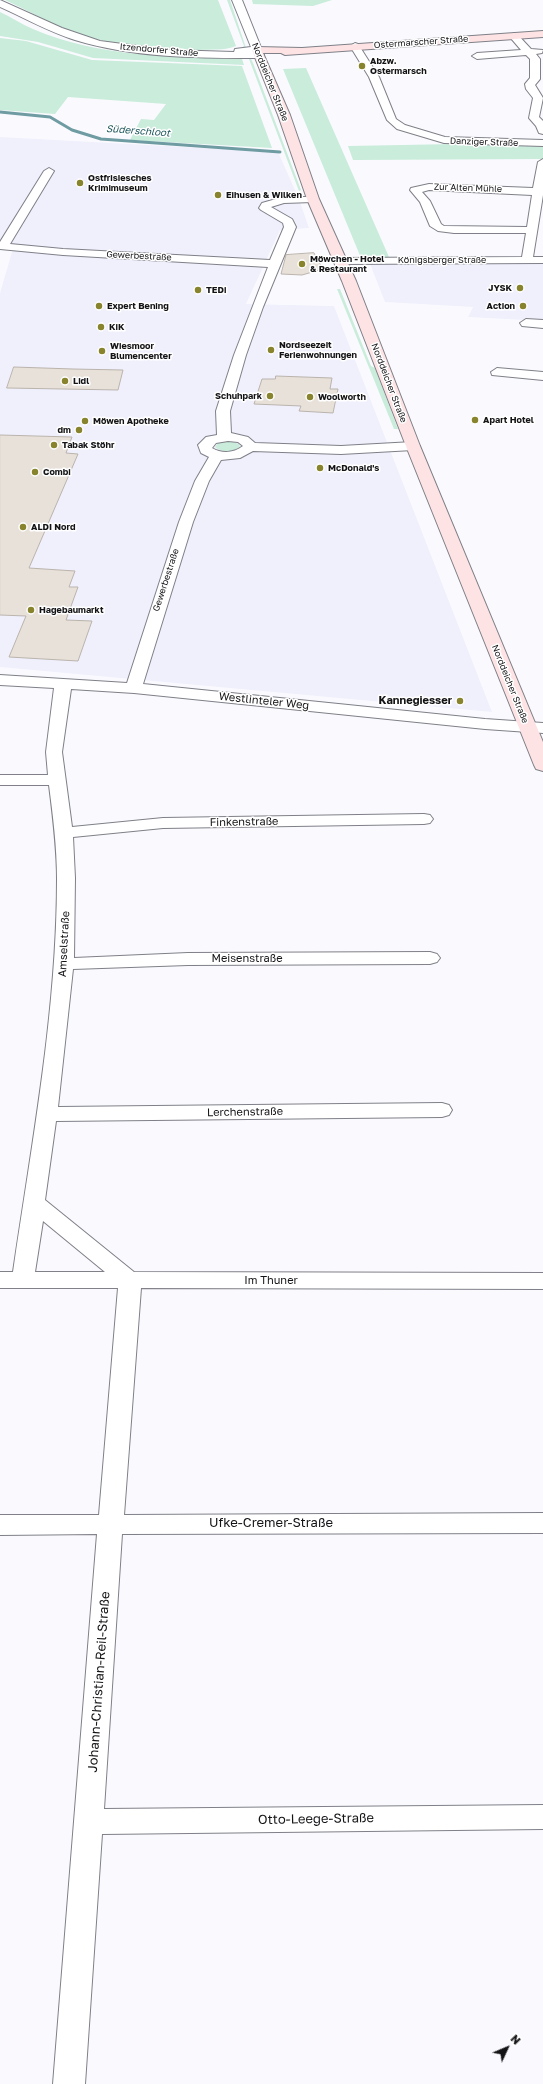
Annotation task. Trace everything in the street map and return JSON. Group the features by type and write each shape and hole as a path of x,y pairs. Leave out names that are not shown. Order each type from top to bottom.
{"main road":[{"name":"Ostermarscher Straße","path":"258,52 543,34"},
{"name":"Norddeicher Straße","path":"258,52 284,116 313,199 385,371 413,446 535,727 543,766"}],"street":[{"name":"Norddeicher Straße","path":"237,0 258,52"},
{"name":"Itzendorfer Straße","path":"0,3 61,32 96,42 152,51 206,54 258,52"},
{"path":"514,36 535,59 539,68 535,79 530,84 531,89 538,98 534,118 541,125 543,131"},
{"name":"Danziger Straße","path":"355,46 374,77 392,120 401,127 444,140 543,143"},
{"path":"477,56 543,51"},
{"path":"527,260 543,162"},
{"name":"Gewerbestraße","path":"49,171 1,246 63,252 275,264"},
{"name":"Zur Alten Mühle","path":"531,230 442,229 436,226 425,201 415,190 429,187 539,192"},
{"path":"224,437 223,414 226,401 257,307 290,228 288,221 266,208 266,205 283,200 313,199"},
{"name":"Königsberger Straße","path":"340,261 543,260"},
{"path":"526,323 543,324"},
{"path":"497,372 543,376"},
{"path":"224,437 243,440 248,442 250,446 247,451 238,455 217,455 209,452 205,445 211,440 224,437"},
{"path":"250,446 341,450 413,446"},
{"name":"Gewerbestraße","path":"134,688 153,621 188,512 200,482 217,455"},
{"name":"Westlinteler Weg","path":"0,680 63,685 134,688 535,727"},
{"name":"Amselstraße","path":"24,1280 47,1114 64,964 66,878 64,833 56,780 54,752 63,685"},
{"path":"0,780 56,780"},
{"name":"Finkenstraße","path":"64,833 163,823 424,819"},
{"name":"Meisenstraße","path":"64,964 188,959 430,958"},
{"name":"Lerchenstraße","path":"47,1114 442,1110"},
{"path":"35,1203 130,1281"},
{"name":"Im Thuner","path":"0,1280 543,1281"},
{"name":"Johann-Christian-Reil-Straße","path":"69,2084 90,1822 109,1523 130,1281"},
{"name":"Ufke-Cremer-Straße","path":"0,1525 109,1523 543,1523"},
{"name":"Otto-Leege-Straße","path":"90,1822 543,1817"}],"shaded area":[{"path":"0,137 278,152 299,199 309,228 280,230 246,304 334,306 492,712 0,667 0,293 14,245 0,243"},
{"path":"543,263 543,321 468,317 473,307 385,302 370,264"}],"green space":[{"path":"5,0 218,0 236,46 218,50 171,49 131,46 105,41 70,31"},
{"path":"227,0 230,0 246,48 242,48 244,46"},
{"path":"252,0 332,0 313,6 253,4"},
{"path":"0,12 33,29 83,45 136,54 242,59 244,65 93,58 38,42 0,36"},
{"path":"0,38 26,41 92,60 242,66 272,148 130,140 141,119 154,120 166,104 68,97 55,114 0,110"},
{"path":"249,59 251,59 253,63 301,190 299,191"},
{"path":"306,68 389,257 361,258 283,69"},
{"path":"455,144 543,145 543,159 353,160 348,146"},
{"path":"337,289 340,289 371,366 375,368 398,429 394,429"},
{"path":"229,441 239,444 240,448 228,452 215,447 219,442"}],"building":[{"name":"Möwchen - Hotel & Restaurant","path":"314,253 323,269 302,275 281,274 286,255"},
{"name":"Lidl","path":"14,367 123,370 118,390 7,388"},
{"name":"Woolworth","path":"276,376 332,378 330,389 338,389 333,413 299,411 301,406 254,404 262,379 275,379"},
{"path":"0,435 72,437 66,453 78,454 29,568 75,571 69,587 78,587 66,620 92,621 78,661 9,657 26,616 0,615"}],"waterway":[{"name":"Süderschloot","path":"0,112 50,117 72,130 101,139 280,152"}],"place":[{"name":"Abzw. Ostermarsch","path":"362,66"},
{"name":"Ostfrisiesches Krimimuseum","path":"80,183"},
{"name":"Eihusen & Wilken","path":"218,195"},
{"name":"Möwchen - Hotel & Restaurant","path":"302,264"},
{"name":"JYSK","path":"520,288"},
{"name":"TEDi","path":"198,290"},
{"name":"Expert Bening","path":"99,306"},
{"name":"Action","path":"523,306"},
{"name":"KiK","path":"101,327"},
{"name":"Nordseezeit Ferienwohnungen","path":"271,350"},
{"name":"Wiesmoor Blumencenter","path":"102,351"},
{"name":"Lidl","path":"65,381"},
{"name":"Schuhpark","path":"270,396"},
{"name":"Woolworth","path":"310,397"},
{"name":"Apart Hotel","path":"475,420"},
{"name":"Möwen Apotheke","path":"85,421"},
{"name":"dm","path":"79,430"},
{"name":"Tabak Stöhr","path":"54,445"},
{"name":"McDonald's","path":"320,468"},
{"name":"Combi","path":"35,472"},
{"name":"ALDI Nord","path":"23,527"},
{"name":"Hagebaumarkt","path":"31,610"},
{"name":"Kannegiesser","path":"460,701"}]}
